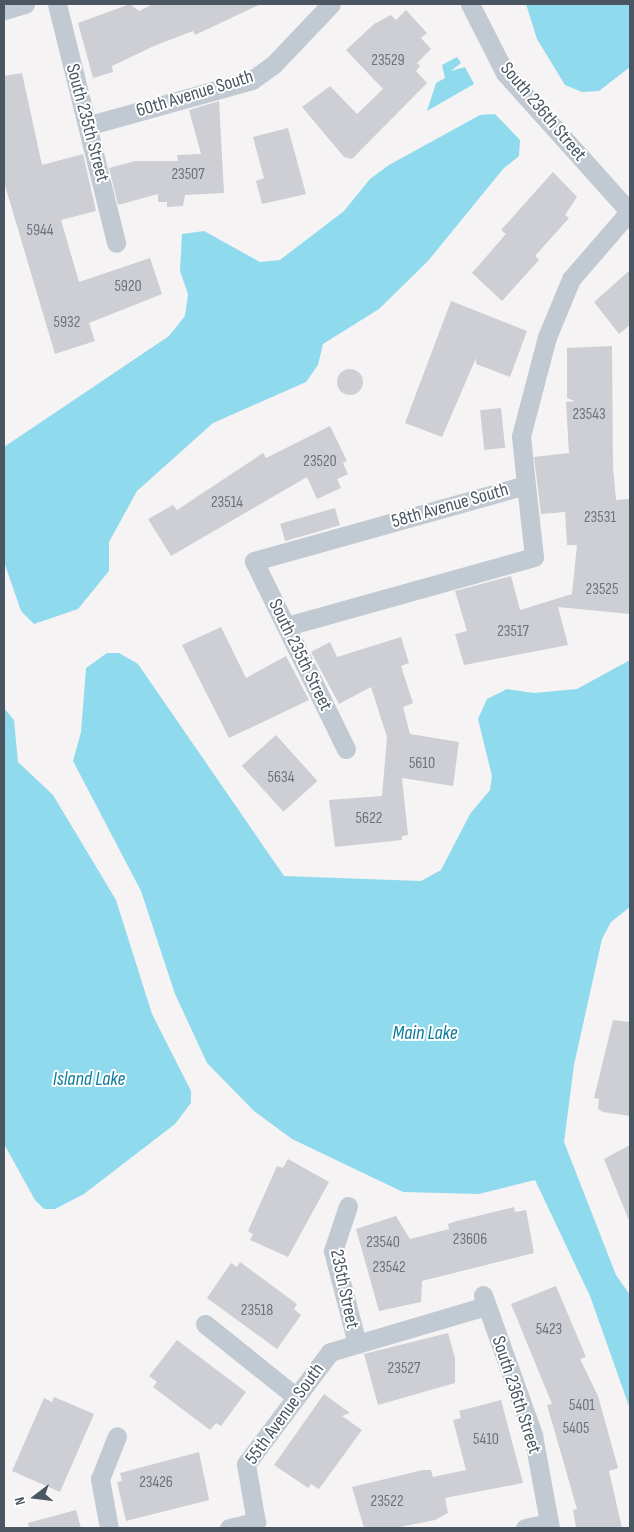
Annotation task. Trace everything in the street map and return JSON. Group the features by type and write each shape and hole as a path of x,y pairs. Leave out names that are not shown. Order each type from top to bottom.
{"street":[{"path":"4,10 25,4"},
{"name":"South 235th Street","path":"57,4 90,125 116,242"},
{"name":"60th Avenue South","path":"90,125 252,80 273,65 332,4"},
{"name":"South 236th Street","path":"470,4 505,73 630,211"},
{"name":"58th Avenue South","path":"254,561 526,485 521,436 547,337 570,279 630,211"},
{"path":"287,626 534,557 526,485"},
{"name":"South 235th Street","path":"254,561 346,749"},
{"name":"235th Street","path":"348,1206 333,1251 357,1344"},
{"name":"South 236th Street","path":"485,1300 533,1435 549,1526"},
{"name":"55th Avenue South","path":"229,1528 257,1525 246,1464 330,1352 485,1300"},
{"path":"205,1324 296,1397"},
{"path":"109,1528 100,1479 118,1436"},
{"path":"525,1528 549,1526"}],"water":[{"path":"526,4 630,4 630,67 599,91 582,92 565,85 537,39"},
{"path":"457,57 461,63 451,71 465,67 474,84 427,111 436,83 445,78 442,65"},
{"path":"495,114 520,140 519,156 503,169 428,261 379,309 323,344 318,365 306,382 213,423 137,491 109,542 109,571 78,609 34,624 21,611 4,562 4,447 169,336 185,316 188,294 180,271 182,234 204,231 260,262 280,260 344,211 370,179 389,165 480,115"},
{"name":"Main Lake","path":"107,653 119,653 138,664 284,876 421,881 441,870 470,814 490,790 492,776 478,719 487,699 507,689 534,693 577,689 630,660 630,907 611,922 602,939 574,1065 564,1142 616,1275 630,1295 630,1409 590,1296 535,1180 479,1194 403,1192 292,1139 254,1111 207,1063 175,994 141,891 73,761 81,732 86,668"},
{"name":"Island Lake","path":"4,708 14,720 18,762 53,795 116,900 152,1014 191,1091 191,1103 175,1124 84,1194 55,1209 44,1209 35,1200 4,1144"}],"building":[{"path":"130,4 139,11 153,4 261,4 195,35 193,31 154,46 112,66 113,72 93,78 78,23"},
{"path":"406,10 427,33 421,38 431,49 417,63 420,66 416,71 427,83 352,159 344,157 302,107 330,86 357,114 383,89 346,50 374,24 391,15 396,20"},
{"path":"22,73 42,165 83,154 96,211 61,220 79,282 150,258 162,294 89,323 95,341 55,354 4,182 4,76"},
{"path":"219,101 224,193 185,195 183,206 167,207 167,202 158,202 158,194 118,205 109,168 135,161 178,161 177,155 201,154 189,110"},
{"path":"288,128 306,194 262,204 256,181 264,178 253,137"},
{"path":"553,172 577,197 565,215 569,218 535,256 539,260 502,301 472,273 506,234 501,230"},
{"path":"630,270 630,325 619,334 594,302"},
{"path":"451,301 527,331 510,377 476,364 476,358 442,437 405,423"},
{"path":"612,346 613,467 616,500 630,499 630,614 558,607 568,645 464,665 455,634 467,631 455,591 511,576 520,610 572,594 577,545 567,545 565,512 541,514 534,457 569,453 566,402 575,401 567,398 567,348"},
{"path":"350,369 359,373 363,382 359,391 350,395 341,391 337,382 341,373"},
{"path":"501,408 505,448 484,450 480,410"},
{"path":"330,426 347,461 343,463 348,474 337,479 341,488 317,499 307,477 171,556 148,519 173,505 177,510 263,453 266,458"},
{"path":"335,508 340,525 285,541 280,524"},
{"path":"221,627 246,678 286,656 309,700 229,738 182,645"},
{"path":"401,637 409,663 401,666 413,703 403,707 410,734 459,742 453,786 402,778 408,835 402,836 402,840 335,847 329,800 382,796 387,737 371,687 339,704 311,652 330,642 337,657"},
{"path":"276,735 317,781 283,812 242,766"},
{"path":"613,1020 630,1022 630,1116 603,1112 598,1109 599,1099 594,1098"},
{"path":"630,1145 630,1223 604,1159"},
{"path":"288,1159 329,1182 288,1257 250,1240 253,1234 248,1231 277,1166 283,1168"},
{"path":"514,1207 515,1212 526,1210 534,1253 422,1281 421,1302 379,1311 356,1229 396,1216 410,1239 449,1229 448,1224 457,1221"},
{"path":"240,1262 297,1304 294,1309 301,1315 277,1349 207,1298 231,1263 237,1267"},
{"path":"556,1286 586,1357 580,1359 598,1396 618,1468 609,1471 622,1528 576,1528 573,1510 577,1509 547,1405 552,1404 511,1304"},
{"path":"448,1333 455,1358 455,1383 378,1405 364,1354"},
{"path":"177,1340 246,1392 221,1426 216,1423 210,1430 153,1387 157,1382 149,1376"},
{"path":"324,1394 350,1413 342,1416 362,1430 319,1489 311,1484 308,1488 274,1465"},
{"path":"54,1397 94,1414 60,1492 12,1471 44,1398 52,1402"},
{"path":"501,1400 523,1483 445,1498 448,1513 435,1520 395,1528 364,1528 352,1487 423,1470 431,1470 433,1477 466,1470 453,1420 461,1418 459,1411"},
{"path":"199,1452 209,1500 126,1521 117,1482 122,1481 120,1473"},
{"path":"76,1510 81,1528 29,1528 28,1523"}]}
